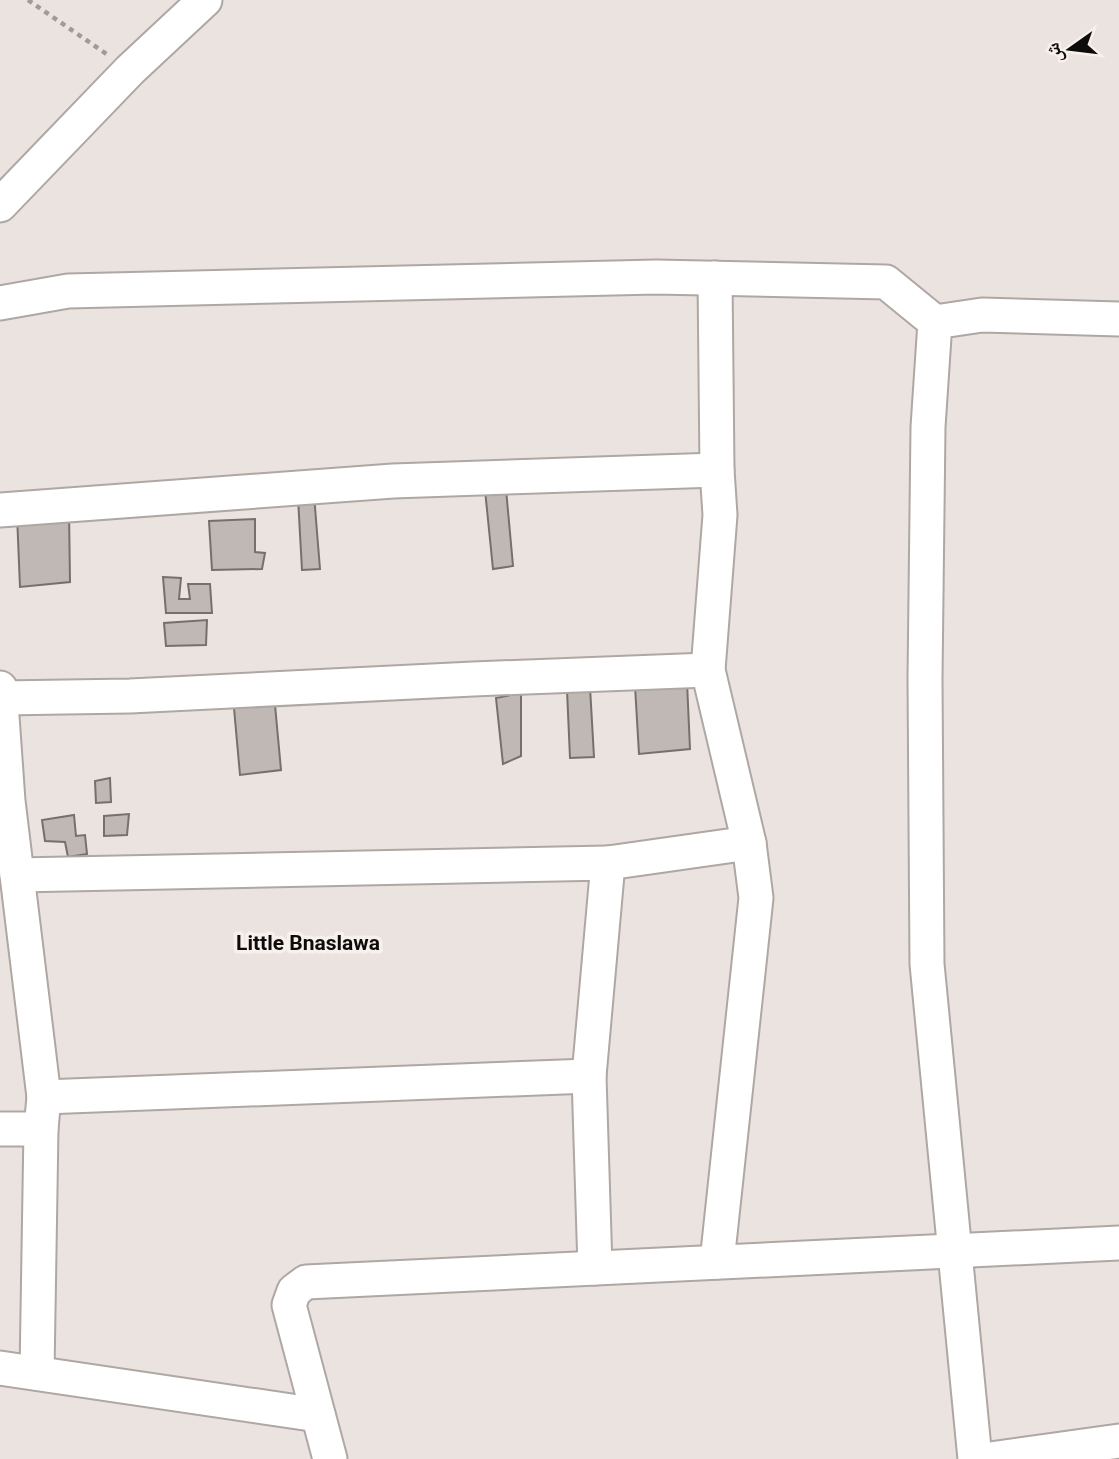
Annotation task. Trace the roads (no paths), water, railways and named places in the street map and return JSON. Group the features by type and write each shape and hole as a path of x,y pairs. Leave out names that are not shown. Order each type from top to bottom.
{"street":[{"path":"0,205 130,70 205,0"},
{"path":"0,303 68,290 656,277 886,282 935,321 982,315 1119,319"},
{"path":"715,278 720,515 708,670 749,843 756,898 717,1262"},
{"path":"935,321 928,427 925,653 927,964 975,1459"},
{"path":"0,510 393,481 718,470"},
{"path":"1,698 130,696 473,678 708,670"},
{"path":"0,688 8,801 44,1097 41,1129 37,1373"},
{"path":"17,874 608,863 749,843"},
{"path":"595,1268 589,1076 608,863"},
{"path":"44,1097 589,1076"},
{"path":"0,1129 41,1129"},
{"path":"330,1459 289,1305 294,1291 306,1282 1119,1243"},
{"path":"0,1368 318,1415"},
{"path":"990,1459 1119,1441"}],"district":[{"name":"Little Bnaslawa","path":"308,943"}]}
